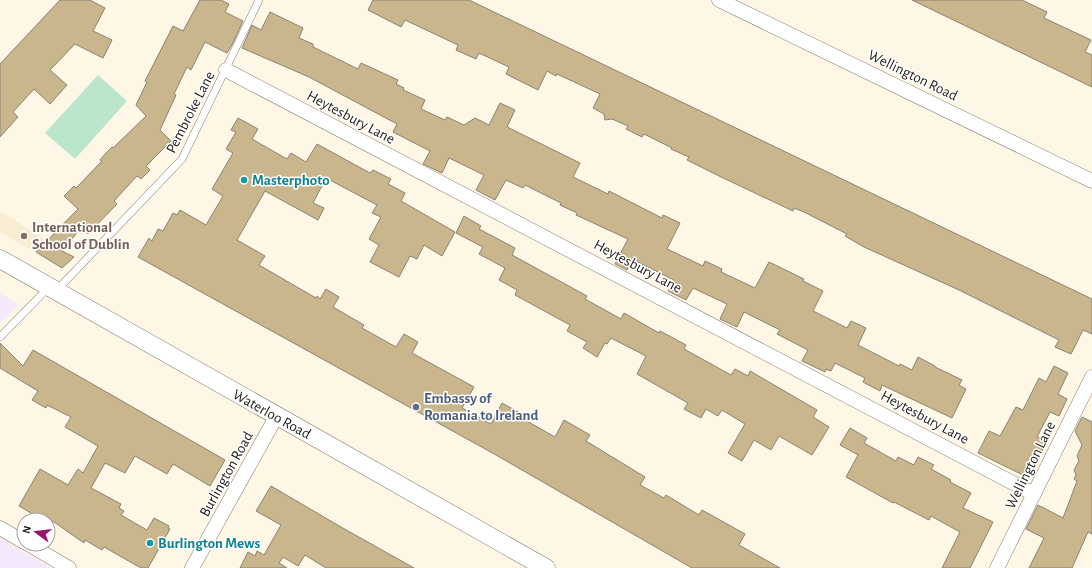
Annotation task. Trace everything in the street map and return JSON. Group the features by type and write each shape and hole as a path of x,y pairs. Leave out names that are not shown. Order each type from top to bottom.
{"street":[{"name":"Wellington Road","path":"719,0 1092,181"},
{"name":"Heytesbury Lane","path":"226,70 1034,494"},
{"name":"Waterloo Road","path":"0,259 546,568"},
{"name":"Wellington Lane","path":"997,568 1092,377"},
{"name":"Burlington Road","path":"192,568 276,416"},
{"path":"0,528 16,537"},
{"path":"42,552 69,568"}],"lane":[{"name":"Pembroke Lane","path":"0,337 52,289 182,159 259,0"}],"shaded area":[{"name":"International School of Dublin","path":"0,211 74,257 63,268 0,232"},
{"path":"0,292 18,305 0,323"},
{"path":"0,538 16,547 16,552 24,552 51,568 0,568"}],"green space":[{"path":"98,75 127,101 75,159 45,133"}],"building":[{"path":"60,0 90,0 105,8 93,31 112,40 103,58 75,44 50,70 67,85 50,104 34,89 13,112 18,117 0,137 0,64"},
{"path":"200,0 221,0 229,4 225,12 243,21 233,43 227,53 205,42 191,70 187,67 174,94 176,95 160,130 171,141 146,166 150,170 141,179 137,176 114,201 117,204 88,234 81,228 62,251 74,257 62,268 36,252 78,209 64,196 74,186 76,188 102,161 100,160 106,153 146,116 136,105 147,82 145,81 173,26 183,31"},
{"path":"373,0 469,0 1092,299 1092,334 1083,330 1071,354 1055,347 1059,340 959,290 864,247 845,236 847,234 804,212 794,208 793,211 719,176 687,160 689,157 671,149 672,148 644,134 642,137 626,129 628,126 612,119 605,120 604,114 593,108 600,94 557,74 556,76 547,71 538,90 506,74 509,67 479,53 476,59 456,50 458,45 405,20 401,27 368,10"},
{"path":"912,0 1022,0 1047,12 1044,18 1091,40 1085,52 1092,55 1092,87"},
{"path":"270,12 303,28 299,38 313,44 313,47 358,69 361,63 398,80 396,84 404,88 403,90 425,100 421,109 445,120 447,117 464,125 475,118 489,125 500,103 515,110 507,127 580,163 573,177 608,194 609,191 662,218 663,215 680,223 667,249 703,266 705,261 722,269 721,272 755,288 769,262 804,279 803,281 823,291 813,311 847,328 851,321 866,328 858,345 899,366 900,364 912,370 918,357 962,380 959,385 966,389 952,418 882,385 880,391 863,382 865,378 835,363 831,371 826,369 825,372 802,361 808,350 777,334 780,330 744,312 737,327 720,319 727,304 693,288 686,300 668,291 674,280 632,259 627,270 615,264 628,239 576,215 577,213 560,205 561,203 525,185 523,188 506,180 495,200 476,190 484,175 449,158 442,173 423,164 430,151 393,132 397,124 309,77 242,48 252,25 261,30"},
{"path":"238,118 258,129 252,139 287,159 291,153 306,162 317,144 370,173 373,170 391,179 388,184 405,193 401,201 455,232 442,256 424,245 417,259 410,256 399,277 370,262 379,245 369,239 381,217 372,213 377,205 326,178 313,203 324,208 318,220 265,191 237,240 265,256 259,265 316,298 317,296 320,299 326,289 339,297 333,307 364,325 362,328 396,347 404,334 418,342 412,353 474,387 462,408 491,424 502,403 520,413 518,416 555,437 564,420 590,435 586,441 645,477 640,485 664,498 666,495 699,515 702,510 745,534 739,545 780,568 692,568 496,455 138,257 149,238 152,241 158,229 163,231 173,213 177,215 180,210 206,225 223,196 212,189 233,153 226,149 236,132 231,130"},
{"path":"464,216 481,226 479,229 515,248 512,255 587,296 585,299 621,319 624,313 659,333 660,331 686,345 684,349 731,375 735,369 748,376 750,371 817,410 813,417 829,427 812,455 779,436 771,450 754,440 742,461 728,453 745,424 722,410 718,416 706,409 701,418 684,409 688,403 637,374 646,356 611,338 607,344 605,343 597,357 583,348 587,342 567,331 570,325 515,295 517,290 499,280 505,268 479,254 483,247 456,233"},
{"path":"0,343 23,366 33,350 225,460 210,486 173,464 167,474 135,456 125,473 105,463 91,488 121,504 119,508 124,511 121,515 147,530 154,518 169,526 168,528 170,529 148,568 141,568 104,547 102,550 85,540 84,543 56,523 56,512 29,512 19,506 40,469 68,485 78,469 83,473 98,446 65,427 71,417 47,405 46,408 32,400 38,391 0,368"},
{"path":"1054,366 1068,373 1058,394 1067,399 1059,416 1050,412 1037,437 1047,441 1029,478 978,453 989,431 1000,436 1016,407 1023,410 1039,378 1046,382"},
{"path":"1082,417 1092,422 1092,534 1088,532 1072,568 1029,568 1044,538 1026,529 1038,505 1063,518 1077,481 1074,479 1076,475 1074,470 1079,461 1077,456 1082,445 1075,431"},
{"path":"850,428 867,438 864,443 896,461 898,457 914,465 918,457 934,465 931,469 951,480 950,482 971,493 963,508 993,522 970,568 942,568 960,532 931,516 929,520 894,502 893,503 846,477 858,455 840,445"},
{"path":"271,486 414,568 326,568 305,555 298,566 283,557 279,563 287,568 240,568 248,552 255,556 257,551 264,555 281,525 256,511"}],"place":[{"name":"Masterphoto","path":"244,180"},
{"name":"International School of Dublin","path":"24,236"},
{"name":"Embassy of Romania to Ireland","path":"416,407"},
{"name":"Burlington Mews","path":"150,543"}]}
